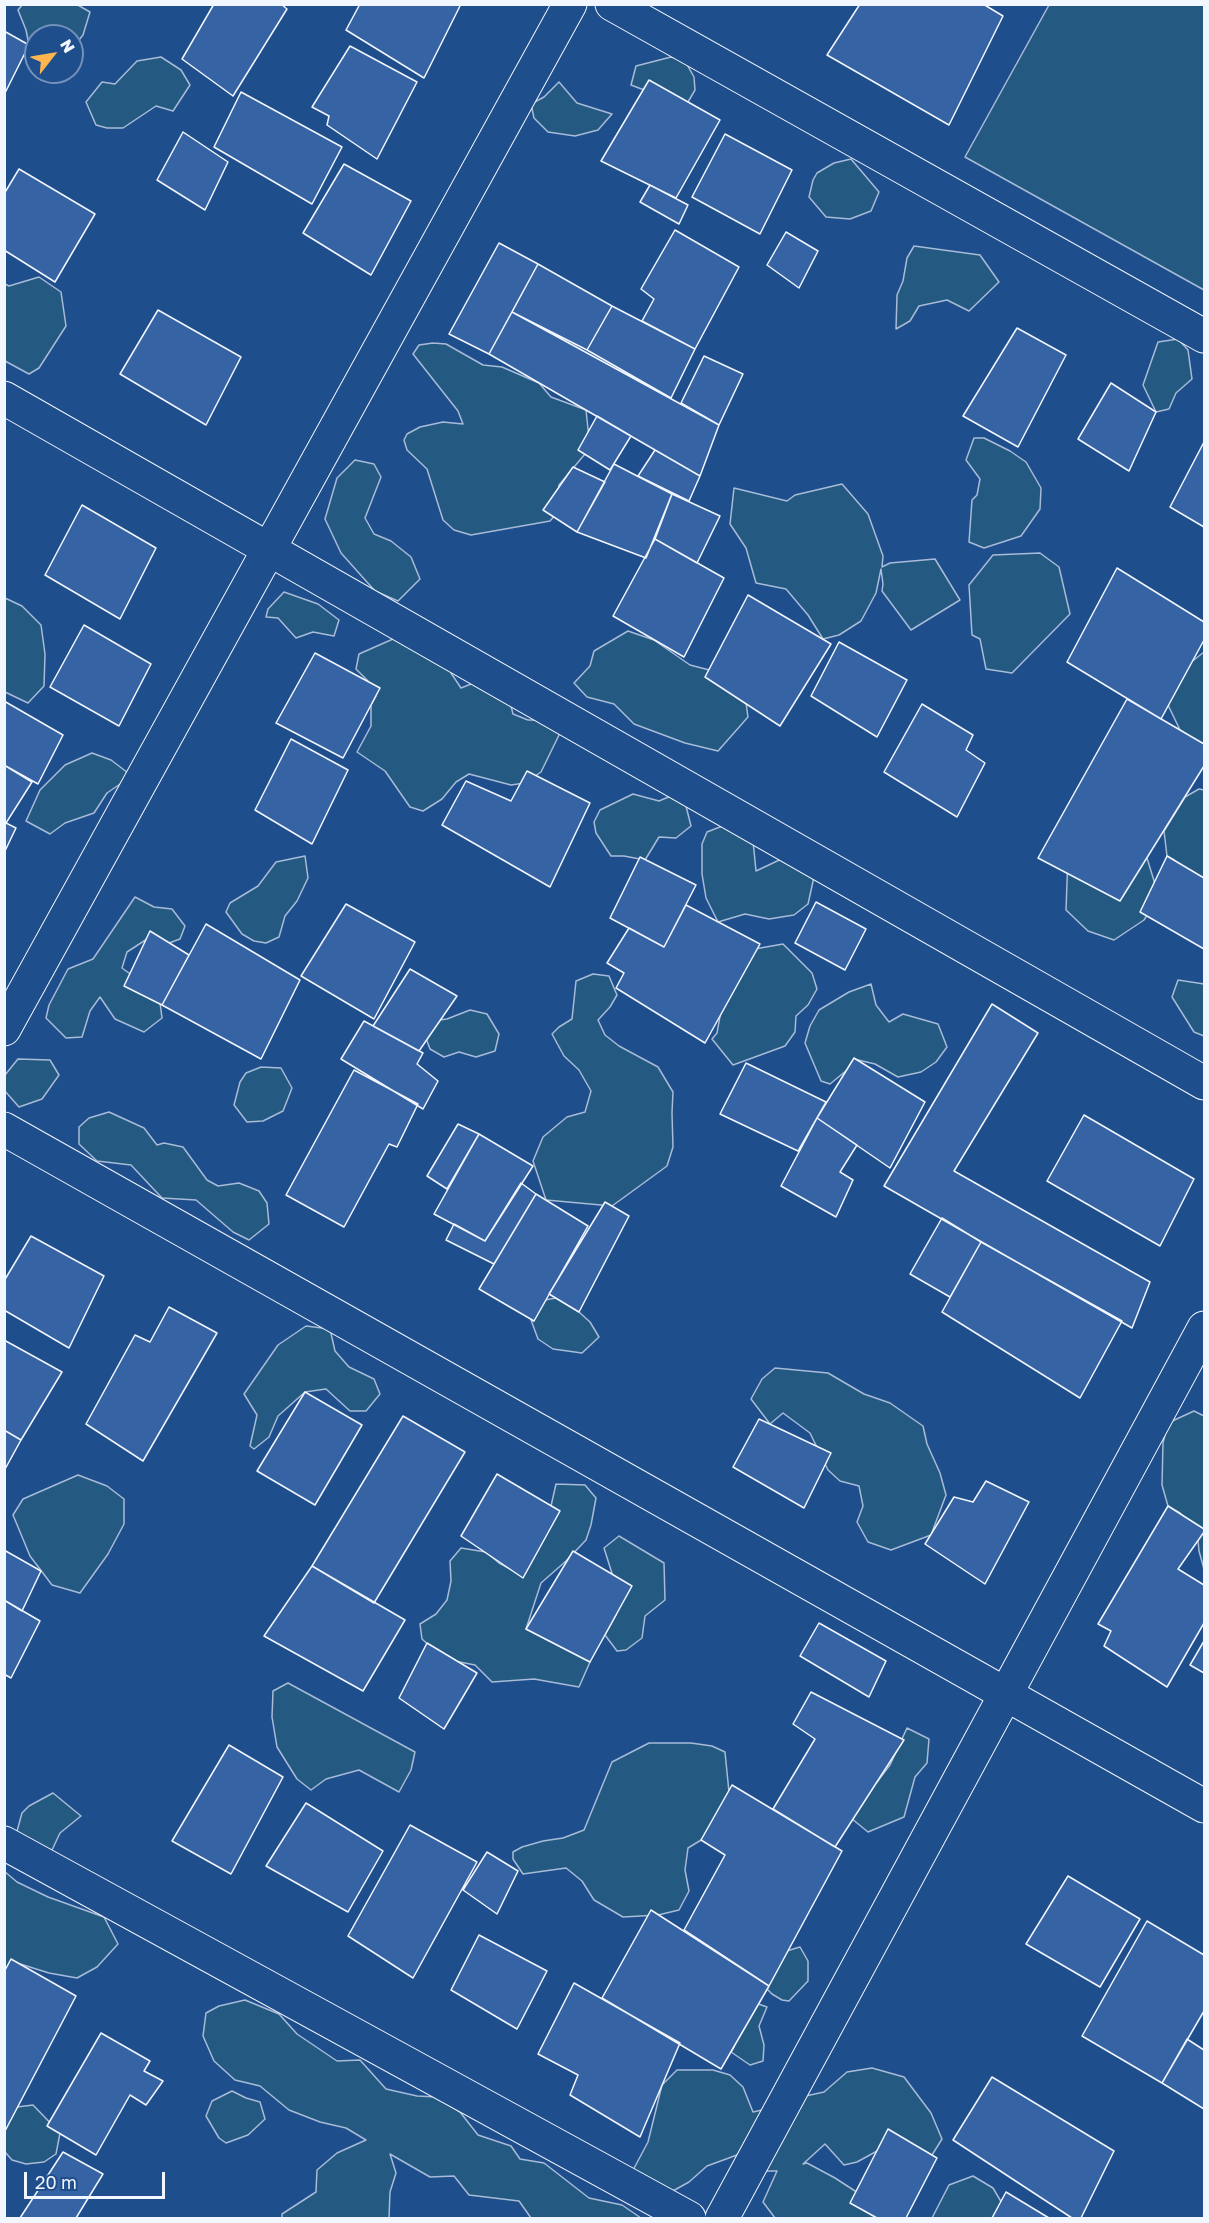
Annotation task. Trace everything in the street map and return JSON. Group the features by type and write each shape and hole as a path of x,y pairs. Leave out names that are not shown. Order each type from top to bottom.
{"street":[{"path":"4,1029 570,4"},
{"path":"612,4 1204,336"},
{"path":"4,398 1204,1083"},
{"path":"4,1129 1204,1806"},
{"path":"722,2218 1204,1328"},
{"path":"4,1843 689,2218"}],"shaded area":[{"path":"76,4 90,12 84,32 84,24 24,25 18,10 22,5"},
{"path":"1049,5 1204,5 1204,290 965,157"},
{"path":"161,57 181,70 190,85 173,111 156,106 123,128 96,125 86,102 102,82 115,84 137,61"},
{"path":"671,57 685,61 694,77 695,90 688,102 673,101 631,85 636,66"},
{"path":"559,82 577,103 612,114 598,130 575,136 548,132 534,118 531,104 544,97"},
{"path":"851,159 879,192 871,211 850,219 826,217 809,197 813,180 817,173 834,163"},
{"path":"914,246 980,255 999,282 969,311 947,300 919,306 910,321 896,329 897,295 903,281 907,258"},
{"path":"39,277 61,292 66,326 39,368 29,374 5,361 5,284 9,286"},
{"path":"1178,339 1188,350 1192,379 1176,393 1169,409 1156,412 1143,385 1158,342"},
{"path":"446,344 483,365 502,367 539,383 551,397 586,410 590,448 559,485 556,514 550,521 471,535 454,530 443,520 427,469 407,450 404,440 407,434 420,427 443,422 463,424 458,411 413,354 419,345"},
{"path":"974,438 984,438 1026,462 1041,488 1040,509 1021,536 984,548 969,542 972,500 977,495 980,479 966,460"},
{"path":"355,460 374,464 381,477 365,518 374,534 391,541 411,557 420,579 398,601 375,591 341,553 325,519 337,478"},
{"path":"842,484 868,514 883,556 882,567 890,563 935,559 960,600 911,630 882,591 881,569 876,593 861,621 839,635 823,639 808,615 786,589 756,583 746,548 730,524 734,488 787,501 795,495"},
{"path":"1040,553 1059,567 1070,614 1012,673 986,669 980,639 972,635 969,585 993,555"},
{"path":"284,592 318,604 339,620 334,636 313,632 296,638 278,618 266,617 268,609"},
{"path":"5,598 22,606 41,625 45,654 44,686 28,703 5,692"},
{"path":"628,631 654,640 690,665 717,672 746,703 748,717 718,751 685,743 634,724 614,704 587,697 574,683 590,666 594,651"},
{"path":"393,639 452,652 451,673 461,688 476,682 506,686 513,714 528,720 541,720 560,733 541,772 525,783 511,785 469,774 456,782 442,799 423,811 410,807 385,771 357,752 371,726 371,705 376,696 368,681 356,669 359,654"},
{"path":"1204,652 1204,749 1180,730 1168,705 1176,674"},
{"path":"92,753 111,760 132,776 107,793 94,813 65,823 50,834 26,821 40,790 65,765"},
{"path":"1199,789 1204,790 1204,879 1184,872 1174,860 1167,856 1164,831 1185,797"},
{"path":"678,793 686,806 691,826 676,838 659,837 645,860 611,856 596,833 594,822 600,810 633,794 659,801"},
{"path":"725,825 753,841 756,871 792,854 814,877 808,904 794,915 769,919 745,914 718,922 706,898 702,874 702,844 707,832"},
{"path":"305,856 308,878 297,901 285,916 279,937 266,943 254,941 242,934 226,912 230,903 258,886 276,862"},
{"path":"1068,856 1147,858 1159,897 1144,920 1114,940 1088,931 1066,910"},
{"path":"135,897 154,907 172,909 185,926 180,939 169,943 147,939 127,952 122,968 159,995 162,1018 144,1032 115,1019 100,997 90,1011 82,1037 66,1038 46,1018 49,1005 68,969 93,959"},
{"path":"783,944 812,973 817,989 808,1005 796,1016 795,1032 785,1046 733,1065 712,1039 717,1033 724,994 749,950"},
{"path":"593,974 609,976 617,995 598,1020 605,1035 619,1046 658,1067 673,1092 673,1147 667,1166 612,1206 546,1200 533,1161 543,1137 567,1117 585,1112 591,1091 579,1070 564,1056 552,1034 572,1019 576,981"},
{"path":"1178,980 1204,984 1204,1036 1194,1032 1172,997"},
{"path":"871,984 876,1005 889,1022 903,1014 938,1024 947,1047 936,1062 921,1072 898,1077 875,1064 854,1059 847,1070 830,1084 821,1081 805,1043 810,1026 819,1010 849,992"},
{"path":"470,1010 487,1014 499,1034 495,1051 476,1057 459,1052 444,1057 430,1049 423,1030 431,1021 447,1019"},
{"path":"18,1059 50,1060 59,1075 42,1099 19,1107 4,1090 5,1075"},
{"path":"261,1067 281,1068 292,1088 283,1111 263,1121 247,1122 234,1105 240,1082 246,1073"},
{"path":"109,1112 144,1128 157,1145 164,1143 183,1147 207,1180 218,1186 239,1183 259,1191 267,1203 269,1224 249,1240 233,1232 196,1200 162,1198 131,1165 97,1161 79,1144 79,1127 89,1118"},
{"path":"556,1298 579,1312 590,1322 599,1337 582,1353 553,1349 538,1339 531,1320 534,1321 534,1311 545,1300"},
{"path":"306,1326 330,1329 335,1351 349,1367 374,1379 380,1394 366,1411 350,1411 326,1389 305,1392 278,1416 269,1437 254,1449 250,1446 257,1415 244,1394 278,1345"},
{"path":"775,1368 828,1373 864,1394 890,1403 923,1426 927,1444 940,1473 946,1495 931,1535 891,1550 868,1542 857,1522 863,1506 859,1486 840,1481 828,1470 810,1433 783,1413 770,1424 751,1399 762,1379"},
{"path":"1194,1411 1204,1416 1204,1569 1197,1531 1180,1513 1168,1506 1162,1485 1163,1443 1168,1423"},
{"path":"78,1475 107,1486 124,1499 124,1524 108,1554 80,1593 52,1585 30,1556 13,1515 23,1499"},
{"path":"556,1484 585,1485 596,1498 591,1525 586,1540 541,1583 526,1629 590,1662 579,1687 534,1679 492,1682 475,1665 444,1659 422,1639 420,1624 436,1614 447,1600 451,1581 450,1561 461,1548 486,1552 512,1570 551,1506"},
{"path":"619,1536 664,1563 665,1600 645,1616 642,1638 626,1650 617,1651 605,1635 616,1615 616,1586 604,1548"},
{"path":"288,1683 415,1752 411,1770 399,1792 359,1770 326,1779 311,1790 297,1779 277,1747 272,1717 273,1691"},
{"path":"907,1728 929,1739 927,1763 915,1777 904,1817 868,1832 846,1814 860,1784 877,1782 890,1765"},
{"path":"649,1743 691,1743 712,1746 725,1752 729,1792 711,1834 688,1848 685,1870 689,1891 679,1910 658,1915 623,1917 594,1900 582,1881 566,1868 523,1874 513,1859 513,1852 522,1847 563,1838 584,1830 612,1762"},
{"path":"53,1793 81,1816 60,1833 52,1850 36,1852 16,1835 22,1813 29,1806"},
{"path":"4,1871 17,1882 48,1897 104,1917 118,1944 97,1967 77,1978 49,1973 17,1963 5,1970"},
{"path":"800,1947 808,1961 808,1981 789,2001 782,2000 772,1994 753,1975 773,1955"},
{"path":"245,2000 279,2014 297,2034 337,2061 360,2060 386,2089 417,2096 437,2097 460,2112 478,2135 511,2146 520,2159 544,2163 589,2198 622,2205 641,2218 531,2218 519,2201 469,2195 454,2176 430,2177 390,2154 396,2173 390,2192 389,2218 282,2218 282,2214 316,2192 317,2170 337,2153 366,2140 346,2128 320,2122 289,2110 260,2086 235,2080 214,2061 203,2036 206,2013 219,2006"},
{"path":"747,2000 767,2007 759,2026 764,2045 763,2061 750,2065 731,2052 734,2047 722,2018"},
{"path":"872,2068 904,2077 931,2113 942,2139 932,2155 908,2157 888,2145 857,2162 844,2165 825,2144 803,2164 807,2163 835,2178 872,2202 887,2218 775,2218 763,2202 777,2171 765,2171 749,2142 737,2155 707,2166 689,2182 662,2197 632,2172 648,2142 662,2085 677,2070 713,2070 730,2075 743,2087 753,2112 776,2107 792,2099 824,2092 847,2072"},
{"path":"232,2091 260,2102 265,2119 248,2135 226,2143 219,2138 206,2116 212,2101"},
{"path":"7,2104 17,2107 33,2105 60,2133 56,2154 44,2162 26,2164 12,2160 5,2152 5,2108"},
{"path":"973,2176 993,2188 1006,2210 1002,2218 932,2218 949,2185"}],"building":[{"path":"214,4 281,4 287,9 233,96 182,59"},
{"path":"360,4 461,4 424,78 346,30"},
{"path":"860,4 983,4 1003,16 949,125 827,55"},
{"path":"4,31 24,42 24,55 4,95"},
{"path":"350,46 417,82 377,159 327,125 329,116 312,107"},
{"path":"649,80 720,120 676,198 601,161"},
{"path":"241,92 342,147 312,204 214,147"},
{"path":"183,132 228,162 205,210 157,180"},
{"path":"725,134 792,170 760,234 692,197"},
{"path":"344,164 411,201 371,275 303,233"},
{"path":"19,169 95,214 55,282 4,250 4,194"},
{"path":"650,185 688,205 679,224 640,202"},
{"path":"675,230 739,267 695,349 642,321 654,299 641,289"},
{"path":"786,232 818,251 799,288 767,265"},
{"path":"499,243 538,264 489,354 449,334"},
{"path":"538,264 612,306 587,350 512,312"},
{"path":"612,306 695,349 671,398 587,350"},
{"path":"158,310 241,357 206,425 120,374"},
{"path":"512,312 719,425 700,476 489,354"},
{"path":"1017,328 1066,355 1018,447 963,416"},
{"path":"704,356 743,374 719,425 681,403"},
{"path":"1111,383 1156,412 1129,471 1078,439"},
{"path":"597,416 631,436 610,470 578,450"},
{"path":"1204,442 1204,527 1170,507"},
{"path":"655,450 700,476 689,501 638,476"},
{"path":"614,464 672,494 646,558 577,532"},
{"path":"573,467 605,482 577,532 543,510"},
{"path":"672,494 720,516 697,563 655,539"},
{"path":"82,505 156,548 120,619 45,575"},
{"path":"655,539 724,578 684,657 613,616"},
{"path":"1117,568 1204,622 1204,640 1161,719 1067,662"},
{"path":"748,595 831,644 780,726 705,677"},
{"path":"84,625 151,664 119,726 50,687"},
{"path":"839,642 907,680 877,737 811,696"},
{"path":"315,653 380,688 343,758 276,723"},
{"path":"1127,699 1204,744 1204,766 1120,901 1038,858"},
{"path":"4,701 63,735 38,784 4,765"},
{"path":"922,704 973,735 966,750 985,763 957,817 884,772"},
{"path":"291,739 348,770 312,844 255,810"},
{"path":"4,765 32,782 6,823 4,822"},
{"path":"527,771 590,803 550,887 442,825 466,781 511,801"},
{"path":"4,822 16,828 4,853"},
{"path":"1167,856 1204,878 1204,949 1140,912"},
{"path":"640,857 696,885 664,947 610,918"},
{"path":"816,902 866,929 845,970 795,943"},
{"path":"346,904 415,942 374,1019 301,976"},
{"path":"686,905 760,944 705,1043 616,988 624,973 607,963 629,928 664,947"},
{"path":"206,924 300,980 261,1059 162,1005"},
{"path":"150,931 189,955 162,1005 124,986"},
{"path":"410,969 457,996 419,1051 373,1026"},
{"path":"992,1004 1038,1033 954,1171 1150,1282 1132,1328 884,1186"},
{"path":"364,1021 423,1053 417,1064 438,1081 423,1109 341,1059"},
{"path":"854,1058 925,1102 890,1168 817,1118"},
{"path":"746,1063 826,1102 798,1151 720,1114"},
{"path":"354,1070 418,1104 397,1147 389,1144 344,1227 286,1195"},
{"path":"1084,1115 1194,1179 1160,1246 1047,1181"},
{"path":"817,1118 857,1145 840,1172 853,1180 836,1217 781,1186"},
{"path":"458,1124 479,1134 447,1189 427,1176"},
{"path":"479,1134 533,1166 485,1241 434,1214"},
{"path":"521,1183 536,1194 494,1264 446,1240 454,1224 485,1241"},
{"path":"536,1194 588,1226 534,1321 479,1289"},
{"path":"605,1202 629,1216 579,1312 549,1294"},
{"path":"942,1218 981,1242 950,1297 910,1274"},
{"path":"31,1236 104,1276 69,1348 4,1310 4,1281"},
{"path":"981,1242 1122,1321 1080,1398 942,1312"},
{"path":"169,1307 217,1333 143,1461 86,1424 135,1335 150,1342"},
{"path":"4,1340 62,1372 21,1440 4,1430"},
{"path":"305,1392 362,1425 315,1505 257,1471"},
{"path":"403,1416 465,1452 374,1603 312,1566"},
{"path":"759,1419 831,1453 804,1508 733,1467"},
{"path":"4,1430 21,1440 4,1471"},
{"path":"497,1474 560,1511 523,1578 461,1536"},
{"path":"986,1481 1029,1502 985,1584 925,1544 954,1497 973,1502"},
{"path":"1168,1506 1204,1529 1178,1569 1204,1585 1204,1623 1167,1687 1104,1646 1111,1631 1098,1624"},
{"path":"4,1550 41,1571 22,1611 4,1600"},
{"path":"573,1551 632,1586 590,1662 526,1629"},
{"path":"312,1566 405,1620 363,1691 264,1636"},
{"path":"4,1600 40,1621 11,1678 4,1674"},
{"path":"819,1623 886,1661 869,1697 800,1656"},
{"path":"1204,1641 1204,1673 1190,1665"},
{"path":"427,1643 477,1673 444,1729 399,1698"},
{"path":"811,1692 904,1740 835,1847 773,1809 815,1739 793,1724"},
{"path":"229,1745 283,1777 231,1874 172,1841"},
{"path":"732,1785 842,1851 769,1986 684,1930 725,1855 701,1840"},
{"path":"306,1803 383,1851 348,1912 266,1866"},
{"path":"410,1825 477,1862 413,1978 348,1936"},
{"path":"487,1852 518,1871 497,1914 463,1890"},
{"path":"1068,1876 1140,1919 1100,1987 1026,1944"},
{"path":"651,1910 769,1986 721,2069 602,1998"},
{"path":"1147,1921 1204,1955 1204,2011 1162,2083 1082,2036"},
{"path":"479,1935 547,1971 517,2029 451,1990"},
{"path":"11,1959 76,1996 5,2131 4,1972"},
{"path":"574,1983 680,2043 640,2137 570,2095 578,2075 538,2054"},
{"path":"101,2033 150,2061 144,2071 163,2081 146,2105 130,2095 96,2155 47,2126"},
{"path":"1187,2039 1204,2050 1204,2109 1162,2083"},
{"path":"992,2077 1114,2151 1081,2218 1072,2218 953,2140"},
{"path":"888,2129 937,2158 906,2218 877,2218 850,2203"},
{"path":"63,2152 103,2174 76,2218 20,2218"},
{"path":"1006,2192 1049,2218 992,2218"}]}
